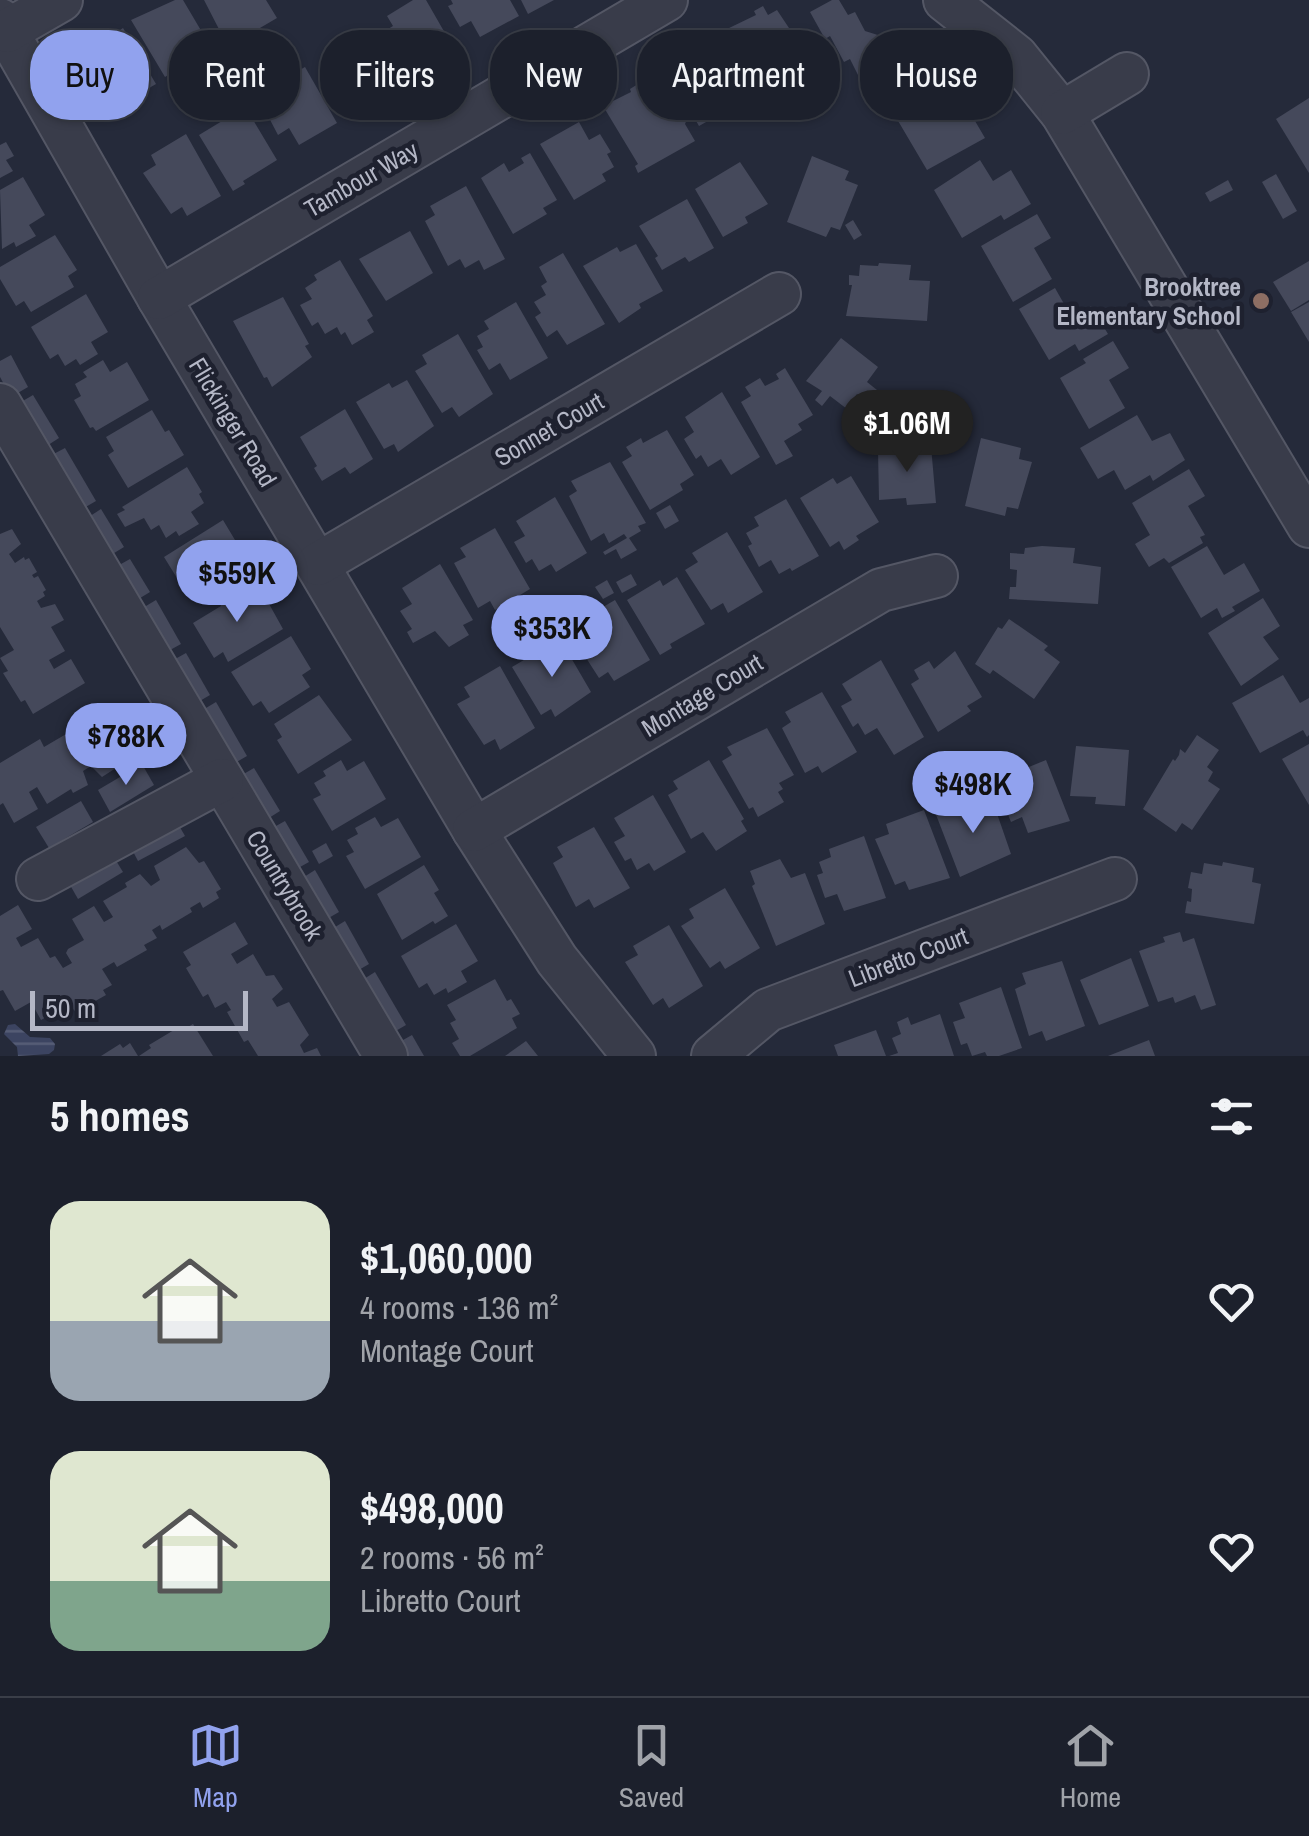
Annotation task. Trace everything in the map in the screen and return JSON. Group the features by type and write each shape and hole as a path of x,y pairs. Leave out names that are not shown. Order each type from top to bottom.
{"street":[{"path":"3,25 61,0"},
{"name":"Tambour Way","path":"159,298 666,0"},
{"path":"968,6 1016,56 1062,113 1309,526"},
{"name":"Flickinger Road","path":"3,25 159,298 474,830 557,960 634,1056"},
{"path":"1062,113 1127,74"},
{"name":"Sonnet Court","path":"318,564 779,294"},
{"name":"Countrybrook","path":"0,405 386,1056"},
{"name":"Montage Court","path":"474,830 881,590 936,576"},
{"path":"38,879 222,780"},
{"name":"Libretto Court","path":"713,1056 768,1010 1115,879"}],"water":[{"path":"15,1024 30,1037 50,1038 54,1050 49,1054 18,1056 17,1047 4,1034 8,1025"}],"building":[{"path":"183,0 201,30 169,30 169,74 165,77 149,50 149,30 137,30 131,20"},
{"path":"204,0 266,0 277,18 256,30 219,30"},
{"path":"413,0 426,0 443,30 386,30 393,26 387,16"},
{"path":"451,0 510,0 519,16 480,37 471,21 460,27 448,6 453,4"},
{"path":"521,0 554,0 528,14"},
{"path":"839,0 848,15 855,12 864,30 860,30 860,79 850,59 844,62 840,55 840,30 820,30 810,12"},
{"path":"763,6 768,15 777,10 790,30 728,30 756,15 754,11"},
{"path":"305,67 320,93 320,120 337,123 299,145 289,128 278,135 270,120 300,120 300,70"},
{"path":"637,85 637,120 687,120 685,124 695,141 638,173 638,164 611,120 617,120 617,99"},
{"path":"1309,98 1309,173 1276,119"},
{"path":"224,120 253,120 277,160 233,191 199,135"},
{"path":"898,120 974,120 985,138 927,170"},
{"path":"579,122 589,140 600,134 611,152 607,154 614,167 602,174 606,181 574,200 540,144"},
{"path":"186,134 221,196 187,216 182,207 171,214 143,173 156,165 151,155"},
{"path":"6,142 14,156 6,160 13,171 0,178 0,145"},
{"path":"530,153 557,200 543,208 547,214 513,234 481,178 504,163 509,172 524,163 521,158"},
{"path":"812,156 849,171 845,180 858,185 840,230 831,227 826,237 787,222"},
{"path":"980,160 993,181 1011,170 1031,204 1004,220 1001,215 962,238 934,190"},
{"path":"740,162 768,204 745,217 748,223 723,237 695,189"},
{"path":"1276,174 1297,211 1283,219 1262,182"},
{"path":"23,177 45,215 29,225 36,236 16,247 14,242 2,249 0,190"},
{"path":"1228,180 1233,190 1210,202 1205,193"},
{"path":"466,186 505,259 484,270 479,260 465,268 460,259 448,266 425,221 435,215 430,206"},
{"path":"687,199 714,248 689,262 685,257 662,270 639,226"},
{"path":"1037,214 1051,238 1034,248 1052,279 1013,302 981,246"},
{"path":"853,220 862,235 854,240 845,225"},
{"path":"410,231 433,273 386,301 359,259"},
{"path":"55,235 77,270 68,276 74,287 31,312 24,301 16,306 0,279 0,267"},
{"path":"636,244 663,291 639,304 641,308 619,323 583,266 617,247 620,252"},
{"path":"563,253 605,324 567,345 557,330 547,337 535,317 541,313 534,302 546,295 541,286 547,282 539,267"},
{"path":"340,260 373,316 367,320 374,332 352,345 337,327 325,334 318,322 312,326 300,305 312,299 305,288 317,280 314,275"},
{"path":"1309,261 1309,300 1291,311 1273,282"},
{"path":"860,265 911,265 909,280 930,281 927,321 846,316 852,285 849,275 859,276"},
{"path":"1055,288 1072,318 1091,306 1108,334 1079,351 1075,344 1049,360 1019,309"},
{"path":"86,294 108,332 91,342 98,354 80,365 76,359 65,366 58,354 50,359 31,327"},
{"path":"283,297 312,357 272,387 233,321"},
{"path":"516,302 548,358 510,380 500,363 489,370 477,350 483,347 477,336 489,329 484,321"},
{"path":"1309,302 1309,342 1291,312"},
{"path":"458,334 493,394 459,417 452,407 442,413 415,371 427,364 422,355"},
{"path":"841,338 878,367 867,382 877,390 868,402 857,394 847,409 830,396 822,406 815,400 822,391 806,381"},
{"path":"1113,341 1129,368 1109,380 1125,408 1089,429 1060,378"},
{"path":"11,355 28,387 11,397 0,377 0,361"},
{"path":"103,360 110,372 127,362 149,400 96,431 90,428 74,400 81,396 75,384 87,377 83,372"},
{"path":"785,368 813,415 798,424 802,430 784,441 793,456 776,465 741,402 751,396 745,387 760,378 765,386 779,379 776,374"},
{"path":"407,380 434,426 398,452 394,444 384,449 356,402 389,383 392,388"},
{"path":"722,392 760,457 731,475 721,459 708,467 701,455 696,459 684,439 694,432 685,417"},
{"path":"33,395 59,438 42,449 16,405"},
{"path":"345,409 373,459 350,474 345,467 322,481 300,437"},
{"path":"152,410 184,455 128,488 108,455 114,451 106,437"},
{"path":"1137,415 1152,441 1170,433 1185,460 1153,481 1150,475 1125,490 1114,470 1098,479 1080,448"},
{"path":"667,430 694,475 680,484 683,490 650,510 622,462 632,456 626,447"},
{"path":"981,438 1021,448 1019,459 1032,462 1018,509 1007,507 1005,516 965,506"},
{"path":"931,446 936,503 907,505 906,498 879,500 878,450"},
{"path":"65,448 96,501 77,512 46,458"},
{"path":"610,462 646,523 638,526 641,531 629,538 637,550 621,559 616,549 605,555 603,552 627,538 624,534 609,543 604,533 591,541 569,496 577,491 571,481"},
{"path":"187,467 202,492 199,494 204,503 191,512 199,524 179,536 176,531 166,538 159,525 151,530 144,518 125,527 117,514 125,510 122,507"},
{"path":"1189,469 1205,496 1188,506 1205,535 1200,537 1203,543 1169,563 1164,558 1149,567 1135,544 1150,535 1132,503"},
{"path":"851,476 879,522 856,536 859,540 844,550 839,541 830,547 800,498 833,478 837,484"},
{"path":"555,497 587,553 556,572 551,564 539,571 532,559 526,563 514,542 525,536 516,521"},
{"path":"786,499 819,556 779,574 771,560 759,567 746,533 759,526 754,517"},
{"path":"670,505 679,521 665,529 656,513"},
{"path":"101,509 124,547 106,558 84,520"},
{"path":"223,520 244,555 235,560 243,573 201,599 193,587 185,591 164,557"},
{"path":"495,528 530,589 495,610 490,601 478,608 454,563 466,557 460,548"},
{"path":"12,529 21,544 9,554 15,563 29,558 37,572 32,575 38,576 46,590 45,596 37,601 41,608 55,604 64,620 51,627 65,651 49,660 54,669 71,659 85,683 33,714 3,673 8,671 0,658 14,650 0,627 0,534"},
{"path":"727,532 763,592 728,613 723,603 711,610 685,570 698,562 692,553"},
{"path":"1207,546 1224,575 1244,563 1260,591 1232,607 1235,611 1222,618 1217,608 1201,618 1171,567"},
{"path":"1025,548 1075,548 1073,563 1101,567 1098,604 1009,599 1010,587 1016,587 1017,570 1010,569 1010,553 1024,554"},
{"path":"130,559 150,592 132,603 112,569"},
{"path":"440,564 473,620 463,625 469,635 449,647 435,631 413,643 407,632 412,629 400,611 412,604 402,588"},
{"path":"631,574 637,585 622,593 616,582"},
{"path":"677,577 705,624 670,644 672,648 660,655 627,600 660,580 663,586"},
{"path":"607,580 614,593 603,599 595,587"},
{"path":"237,589 244,601 257,593 264,605 268,602 283,629 228,662 223,652 214,658 193,623 221,606 218,600"},
{"path":"1263,598 1280,626 1263,637 1279,659 1241,686 1208,633"},
{"path":"156,600 181,644 161,655 136,612"},
{"path":"615,600 650,660 614,681 608,672 599,678 572,636 584,629 579,621"},
{"path":"1009,619 1048,646 1044,650 1060,662 1034,699 993,670 990,674 975,664 998,627 1002,629"},
{"path":"291,636 311,669 302,675 310,687 269,713 261,701 253,706 231,672"},
{"path":"563,644 591,692 555,717 551,709 541,715 512,667 546,647 549,653"},
{"path":"955,651 982,697 967,706 971,711 938,732 911,684 919,679 914,670 929,661 934,669"},
{"path":"186,653 210,695 193,705 168,663"},
{"path":"881,660 924,737 894,755 877,728 865,735 858,723 853,727 841,706 852,700 842,684"},
{"path":"500,666 535,728 500,750 495,739 484,745 457,704 470,697 464,687"},
{"path":"1283,675 1300,703 1309,698 1309,735 1303,730 1260,753 1232,703"},
{"path":"822,692 857,752 822,773 818,766 805,773 782,728 791,722 785,712"},
{"path":"319,695 352,740 298,774 277,740 282,737 274,724"},
{"path":"216,702 247,756 228,767 196,714"},
{"path":"114,706 135,741 129,745 134,758 119,767 116,762 116,768 102,777 91,766 83,771 88,785 73,793 71,789 47,804 37,787 29,792 38,809 14,823 3,803 0,805 0,763 40,739 44,747"},
{"path":"767,728 794,775 779,783 783,789 778,792 784,802 758,817 753,807 749,809 722,761 732,755 727,747"},
{"path":"1197,735 1219,750 1207,767 1213,772 1208,781 1220,789 1192,830 1182,823 1176,832 1143,809 1180,749 1185,753"},
{"path":"1309,744 1309,805 1282,759"},
{"path":"1076,746 1129,750 1125,806 1095,804 1096,797 1070,796"},
{"path":"341,760 347,771 364,761 386,799 332,831 313,799 321,795 314,783 326,776 323,771"},
{"path":"709,760 744,819 741,821 747,831 716,851 703,832 691,839 668,795 678,789 673,781"},
{"path":"1046,760 1070,821 1028,833 1022,817 1011,822 1002,800 1008,798 1004,786 1017,780 1014,773"},
{"path":"142,764 154,785 110,812 98,790"},
{"path":"254,768 280,811 261,823 235,779"},
{"path":"653,795 686,852 654,871 649,863 637,870 631,858 625,861 614,842 625,836 614,818"},
{"path":"973,799 977,808 993,802 1011,854 960,877 935,812"},
{"path":"81,801 93,822 49,848 36,827"},
{"path":"924,810 950,878 909,890 905,881 895,885 875,839 889,834 886,824"},
{"path":"173,815 185,836 138,861 127,840"},
{"path":"375,817 381,827 398,818 421,857 365,889 346,856 354,852 347,840 358,834 355,828"},
{"path":"285,821 309,862 291,872 267,831"},
{"path":"594,827 630,888 594,908 589,899 576,907 553,863 563,857 557,847"},
{"path":"864,836 886,898 844,911 837,894 825,898 817,875 823,873 819,862 831,857 829,849"},
{"path":"326,843 333,856 319,864 312,851"},
{"path":"186,847 199,863 204,861 221,889 216,892 219,898 203,908 200,902 190,908 192,912 162,930 160,925 152,930 157,938 144,945 147,950 117,967 114,962 102,969 112,985 103,990 106,995 76,1012 73,1009 65,1013 62,1008 41,1020 31,1002 15,1011 0,991 0,916 18,905 32,929 16,938 21,947 38,938 50,958 55,956 63,968 72,963 66,953 68,949 84,940 72,919 94,906 104,922 113,917 103,901 140,874 151,886 160,880 154,866"},
{"path":"110,851 123,872 78,899 66,878"},
{"path":"780,859 791,878 805,873 825,924 776,946 752,886 755,884 750,871"},
{"path":"1223,862 1254,868 1252,882 1261,884 1254,924 1185,913 1187,901 1191,902 1191,872 1202,874 1204,863 1222,866"},
{"path":"424,865 448,916 402,940 377,894"},
{"path":"315,870 339,912 320,923 296,882"},
{"path":"725,888 760,948 725,969 720,961 710,968 681,926 694,918 689,909"},
{"path":"345,921 369,964 352,974 327,932"},
{"path":"235,922 248,944 231,954 237,964 253,954 266,976 274,975 283,989 272,999 277,1007 289,1002 309,1035 300,1045 304,1053 317,1048 321,1056 258,1056 248,1040 244,1042 227,1012 231,1010 226,1002 215,1008 208,994 203,997 186,968 191,965 183,952"},
{"path":"456,924 478,961 461,971 467,982 448,993 446,988 434,995 427,983 419,988 401,956"},
{"path":"669,925 703,986 669,1008 663,998 653,1005 625,962 638,955 633,946"},
{"path":"1180,932 1183,942 1194,938 1216,1005 1201,1010 1195,995 1175,1003 1173,997 1158,1002 1139,951"},
{"path":"1131,958 1149,1006 1099,1025 1080,980"},
{"path":"1062,961 1085,1026 1046,1041 1042,1031 1029,1036 1015,989 1026,984 1022,973"},
{"path":"375,972 406,1025 387,1036 356,984"},
{"path":"495,979 507,1001 511,999 520,1014 512,1018 517,1028 470,1056 460,1056 452,1043 459,1039 450,1023 456,1020 447,1005"},
{"path":"1001,987 1022,1048 999,1056 987,1056 985,1052 972,1056 967,1043 961,1045 953,1022 965,1018 959,1003"},
{"path":"940,1014 954,1056 889,1056 898,1053 892,1038 901,1034 897,1022 908,1017 911,1025"},
{"path":"193,1024 213,1056 139,1056 151,1048 149,1045 179,1027 181,1031"},
{"path":"876,1030 886,1056 838,1056 834,1045"},
{"path":"412,1035 424,1056 401,1056 394,1045"},
{"path":"1149,1040 1155,1056 1108,1056"},
{"path":"526,1041 538,1056 505,1056"},
{"path":"130,1043 138,1056 101,1056 120,1044 123,1048"}],"place":[{"name":"Brooktree Elementary School","path":"1261,301"}]}
